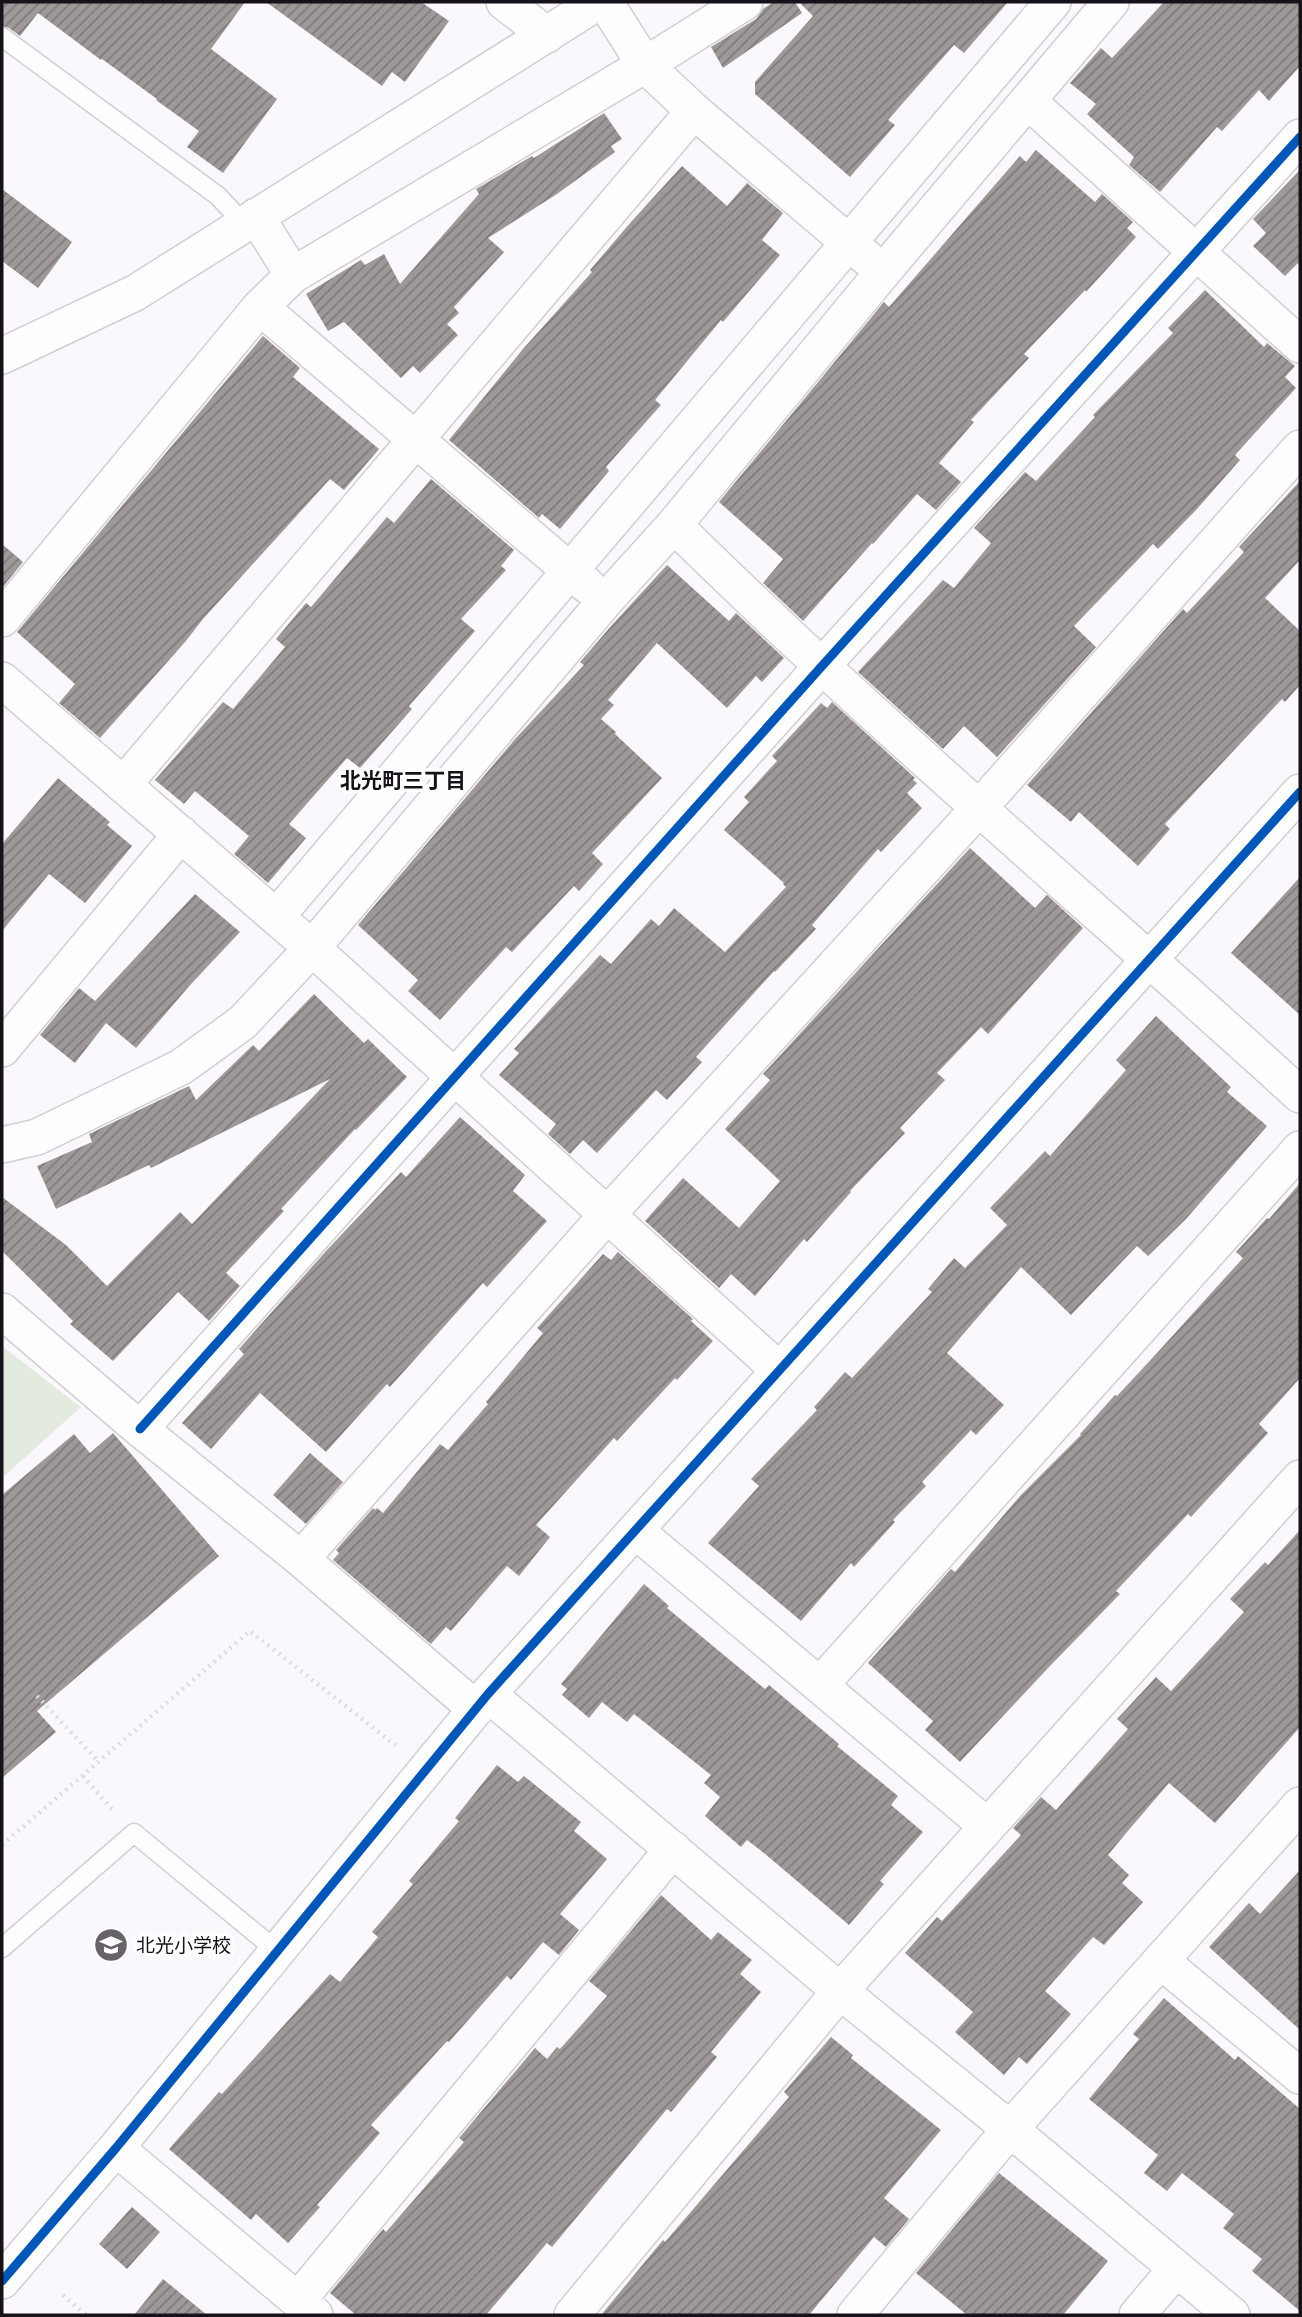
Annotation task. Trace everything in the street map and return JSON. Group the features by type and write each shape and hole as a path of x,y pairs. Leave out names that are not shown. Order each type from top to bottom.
{"street":[{"path":"505,2 547,35"},
{"path":"7,348 135,293 598,2"},
{"path":"605,2 645,65 694,111 883,272"},
{"path":"2,619 260,307 293,275 645,65 745,2"},
{"path":"275,917 1053,2"},
{"path":"2,1145 37,1137 181,1067 243,1022 312,948 606,600 674,525 1111,2"},
{"path":"1028,101 1300,345"},
{"path":"123,785 694,111"},
{"path":"141,1429 822,666 1300,138"},
{"path":"250,220 293,275"},
{"path":"260,307 606,600"},
{"path":"301,1559 607,1215 979,808 1300,448"},
{"path":"674,525 822,666 1150,957 1300,1095"},
{"path":"2,680 312,948 779,1370"},
{"path":"2,2281 116,2148 482,1702 1300,792"},
{"path":"2,1049 181,834"},
{"path":"820,1685 1300,1149"},
{"path":"2,1311 301,1559 673,1850 840,1992 1010,2129 1232,2315"},
{"path":"572,2315 840,1992 1300,1478"},
{"path":"636,1531 987,1826"},
{"path":"855,2315 1010,2129 1300,1805"},
{"path":"116,2148 306,2308 673,1850"},
{"path":"1161,1961 1300,2076"},
{"path":"1137,2315 1176,2269"}],"lane":[{"path":"2,37 250,220"},
{"path":"2,1948 134,1833 277,1951"}],"path":[{"path":"37,1696 99,1762"},
{"path":"83,1776 134,1833"},
{"path":"62,2295 86,2315"}],"shaded area":[{"path":"2,1346 81,1407 2,1478"}],"building":[{"path":"2,2 245,2 211,49 277,99 223,173 187,147 199,131 38,13 20,36 2,26"},
{"path":"266,2 421,2 449,21 405,82 392,72 382,86"},
{"path":"774,2 795,2 802,13 723,68 711,47 756,19 764,8"},
{"path":"799,2 1008,2 964,53 954,45 888,120 895,125 850,177 755,94 755,82 813,16"},
{"path":"1164,2 1300,2 1300,66 1269,101 1259,90 1222,131 1217,127 1160,192 1129,165 1134,157 1087,114 1096,104 1070,83 1101,48 1112,58"},
{"path":"604,113 622,139 611,146 615,152 557,194 488,238 504,252 454,307 459,313 447,324 458,335 420,373 413,366 401,378 344,322 328,331 306,294 361,260 365,265 384,254 400,284 479,194 476,189 532,156 534,158"},
{"path":"1036,150 1095,202 1102,194 1133,222 1127,228 1136,237 1024,354 1029,358 971,420 974,422 939,463 961,482 936,510 917,494 803,621 763,583 783,559 719,502 884,302 889,307 1020,156 1026,162"},
{"path":"682,166 727,206 747,183 783,213 762,240 780,255 723,322 721,320 655,400 661,405 606,467 609,471 560,529 542,514 539,518 449,440 523,349 592,272 590,270"},
{"path":"1300,170 1300,266 1298,263 1285,276 1253,246 1266,233 1253,219"},
{"path":"2,189 72,242 38,288 2,261"},
{"path":"1205,290 1264,347 1267,343 1295,366 1285,377 1296,388 1235,455 1240,460 1197,509 1158,549 1153,544 1074,626 1096,647 997,757 964,726 943,749 858,672 943,580 954,588 991,543 974,528 1025,472 1036,481 1095,417 1093,415 1173,333 1168,328"},
{"path":"263,336 300,368 293,377 379,449 344,490 330,479 100,738 59,703 75,684 17,632"},
{"path":"431,479 514,550 501,566 506,570 461,619 475,631 409,706 412,709 360,768 347,758 289,824 306,838 268,883 234,854 249,836 195,791 184,804 155,780 223,702 233,709 285,647 276,639 306,603 311,607 387,517 394,523"},
{"path":"1300,481 1300,560 1265,598 1300,631 1300,685 1285,702 1282,699 1165,824 1170,829 1138,866 1079,812 1071,822 1027,785 1183,609 1187,613 1244,552 1239,547"},
{"path":"2,544 23,562 2,588"},
{"path":"667,565 729,621 736,613 784,658 762,682 756,676 727,708 657,643 608,700 614,705 601,719 662,778 592,853 603,864 579,891 574,886 512,952 506,947 440,1020 408,991 418,980 358,925 516,738 584,665 580,662"},
{"path":"832,702 915,778 913,780 917,783 907,793 922,808 881,852 878,849 812,925 816,929 696,1057 702,1062 667,1100 656,1090 597,1153 583,1140 570,1154 548,1134 556,1124 499,1075 519,1053 514,1049 600,955 611,964 651,919 659,926 674,908 725,952 786,887 724,830 749,802 744,797 777,761 772,756 821,703 827,708"},
{"path":"58,778 110,822 107,825 132,846 85,903 49,874 2,931 2,844"},
{"path":"970,848 1035,908 1047,895 1083,928 988,1034 981,1027 937,1073 945,1080 900,1128 905,1133 850,1191 807,1242 804,1239 755,1296 731,1274 719,1288 645,1221 683,1178 739,1228 780,1181 725,1129 770,1080 763,1074"},
{"path":"1300,877 1300,1015 1231,953"},
{"path":"195,894 240,932 136,1048 106,1023 75,1063 40,1035 79,988 95,1001"},
{"path":"314,994 364,1043 368,1039 407,1077 281,1209 284,1211 226,1273 240,1286 209,1321 178,1292 113,1361 70,1324 73,1321 2,1251 2,1197 66,1245 107,1286 180,1212 192,1224 330,1079 151,1168 149,1165 56,1209 37,1166 92,1142 89,1134 189,1086 196,1100 253,1045 259,1051"},
{"path":"1156,1016 1231,1087 1227,1092 1267,1126 1186,1219 1148,1256 1137,1246 1071,1315 1021,1267 947,1353 1004,1405 976,1435 971,1430 922,1482 926,1486 893,1520 895,1522 854,1567 851,1563 801,1621 708,1543 759,1486 751,1479 817,1410 814,1407 845,1372 852,1378 932,1292 928,1289 954,1258 965,1268 1007,1225 990,1208 1045,1151 1050,1156 1126,1070 1116,1060"},
{"path":"460,1117 525,1175 513,1191 547,1221 487,1287 483,1283 390,1387 387,1384 326,1452 260,1393 211,1449 182,1423 244,1354 239,1349 326,1251 401,1172 406,1177"},
{"path":"1300,1183 1300,1378 1259,1424 1268,1433 1191,1517 1188,1514 1116,1591 1120,1594 960,1762 925,1730 933,1721 868,1663 951,1569 955,1572 1020,1496 1081,1435 1243,1258 1236,1252"},
{"path":"618,1252 693,1319 691,1321 713,1341 617,1441 614,1438 536,1525 550,1537 519,1576 507,1566 451,1631 446,1627 431,1644 333,1560 339,1553 336,1550 373,1508 383,1513 440,1444 448,1450 543,1333 537,1328 603,1254 611,1260"},
{"path":"113,1433 219,1556 37,1711 56,1732 2,1778 2,1495 74,1434 90,1453"},
{"path":"310,1453 343,1482 306,1524 273,1495"},
{"path":"1300,1530 1300,1727 1215,1823 1169,1783 1127,1832 1108,1855 1129,1875 1122,1883 1143,1902 1104,1945 1093,1937 1045,1991 1071,2014 1027,2064 1019,2057 1004,2075 955,2032 973,2012 905,1953 937,1917 942,1921 1021,1835 1013,1828 1041,1797 1056,1810 1128,1729 1117,1719 1156,1677 1171,1691 1244,1612 1230,1599 1265,1562 1268,1565"},
{"path":"644,1584 669,1606 667,1608 765,1689 769,1685 898,1796 891,1805 923,1832 880,1881 884,1884 849,1925 747,1840 741,1847 705,1816 720,1797 704,1783 711,1775 634,1714 627,1722 602,1702 589,1718 562,1695 567,1689 561,1684"},
{"path":"497,1765 518,1782 524,1776 581,1822 574,1831 607,1859 560,1914 579,1930 559,1955 543,1942 511,1980 507,1976 371,2125 380,2133 317,2205 320,2207 288,2243 256,2214 251,2220 169,2149 330,1974 340,1982 378,1937 372,1932 413,1884 409,1881 459,1821 455,1818"},
{"path":"1300,1870 1300,2030 1209,1947 1249,1903 1260,1914"},
{"path":"661,1895 711,1940 718,1932 752,1960 740,1974 761,1992 711,2052 717,2057 671,2112 667,2109 552,2247 547,2243 486,2315 356,2315 330,2293 383,2229 386,2232 464,2142 459,2138 535,2048 547,2059 557,2047 560,2049 607,1996 589,1981"},
{"path":"1164,1998 1235,2060 1238,2056 1300,2109 1300,2311 1252,2271 1262,2259 1223,2228 1234,2214 1182,2173 1167,2191 1144,2173 1158,2155 1089,2099 1139,2039 1133,2034"},
{"path":"831,2037 853,2055 851,2058 941,2130 884,2198 909,2219 886,2247 874,2237 809,2315 601,2315 789,2097 784,2092"},
{"path":"999,2173 1108,2261 1063,2315 967,2315 916,2273"},
{"path":"132,2207 160,2232 127,2269 99,2244"},
{"path":"163,2279 207,2315 134,2315"}],"cycle path":[{"path":"140,1429 822,666 1300,137"},
{"path":"2,2281 116,2148 488,1694 1300,792"}],"place":[{"name":"北光小学校","path":"111,1945"}],"district":[{"name":"北光町三丁目","path":"403,781"}]}
